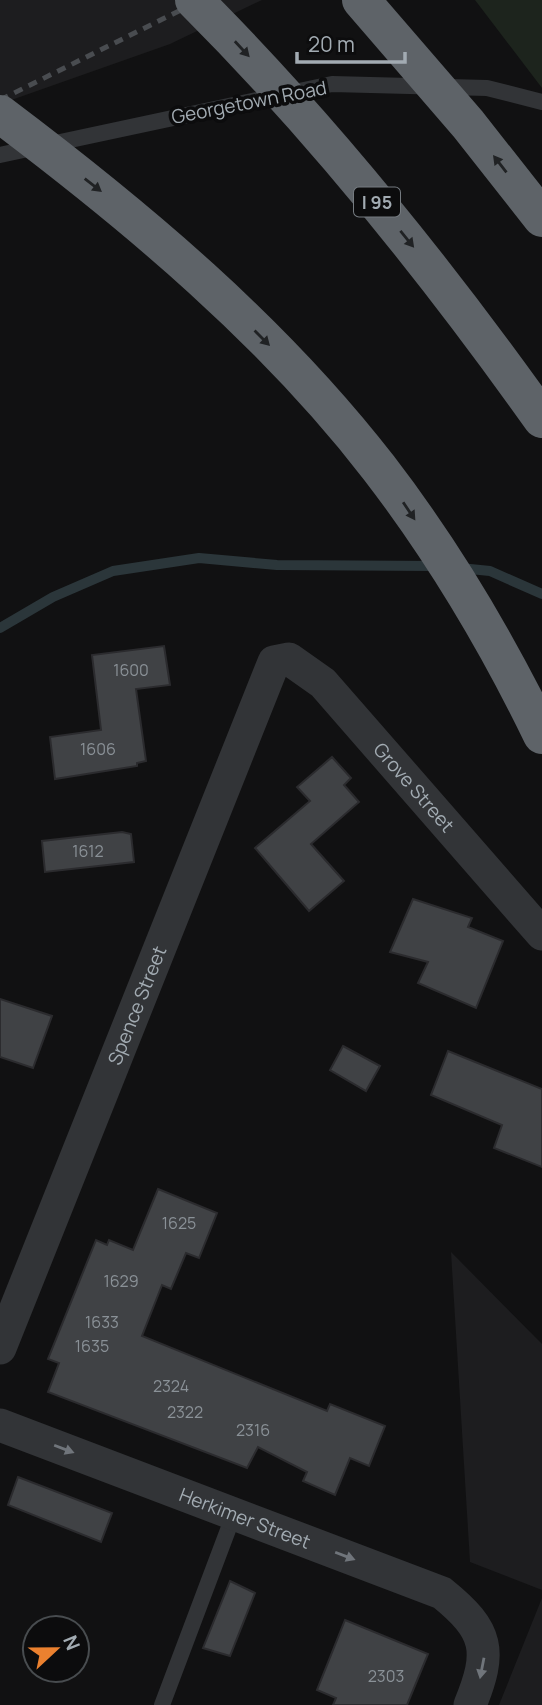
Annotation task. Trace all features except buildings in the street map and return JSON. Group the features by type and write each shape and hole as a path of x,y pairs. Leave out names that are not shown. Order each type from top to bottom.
{"highway":[{"name":"I 95","path":"194,0 274,83 379,204 446,288 542,419"},
{"path":"361,0 468,124 542,218"},
{"path":"0,114 144,226 225,300 303,379 380,468 440,557 514,677 542,735"}],"street":[{"name":"Grove Street","path":"274,662 289,659 323,683 542,934"},
{"name":"Spence Street","path":"0,1348 274,662"},
{"name":"Herkimer Street","path":"0,1425 442,1593 465,1612 479,1630 485,1651 483,1672 470,1705"}],"lane":[{"name":"Georgetown Road","path":"0,155 332,84 487,88 542,102"},
{"path":"162,1705 234,1514"}],"shaded area":[{"path":"0,0 262,0 170,44 0,104"},
{"path":"475,0 542,0 542,88"},
{"path":"451,1252 542,1344 542,1590 470,1562"},
{"path":"542,1598 542,1705 499,1705"}],"waterway":[{"path":"0,628 53,597 113,571 199,558 277,565 437,566"},
{"path":"460,568 490,571 542,594"}],"railway":[{"path":"0,100 201,0"}]}
